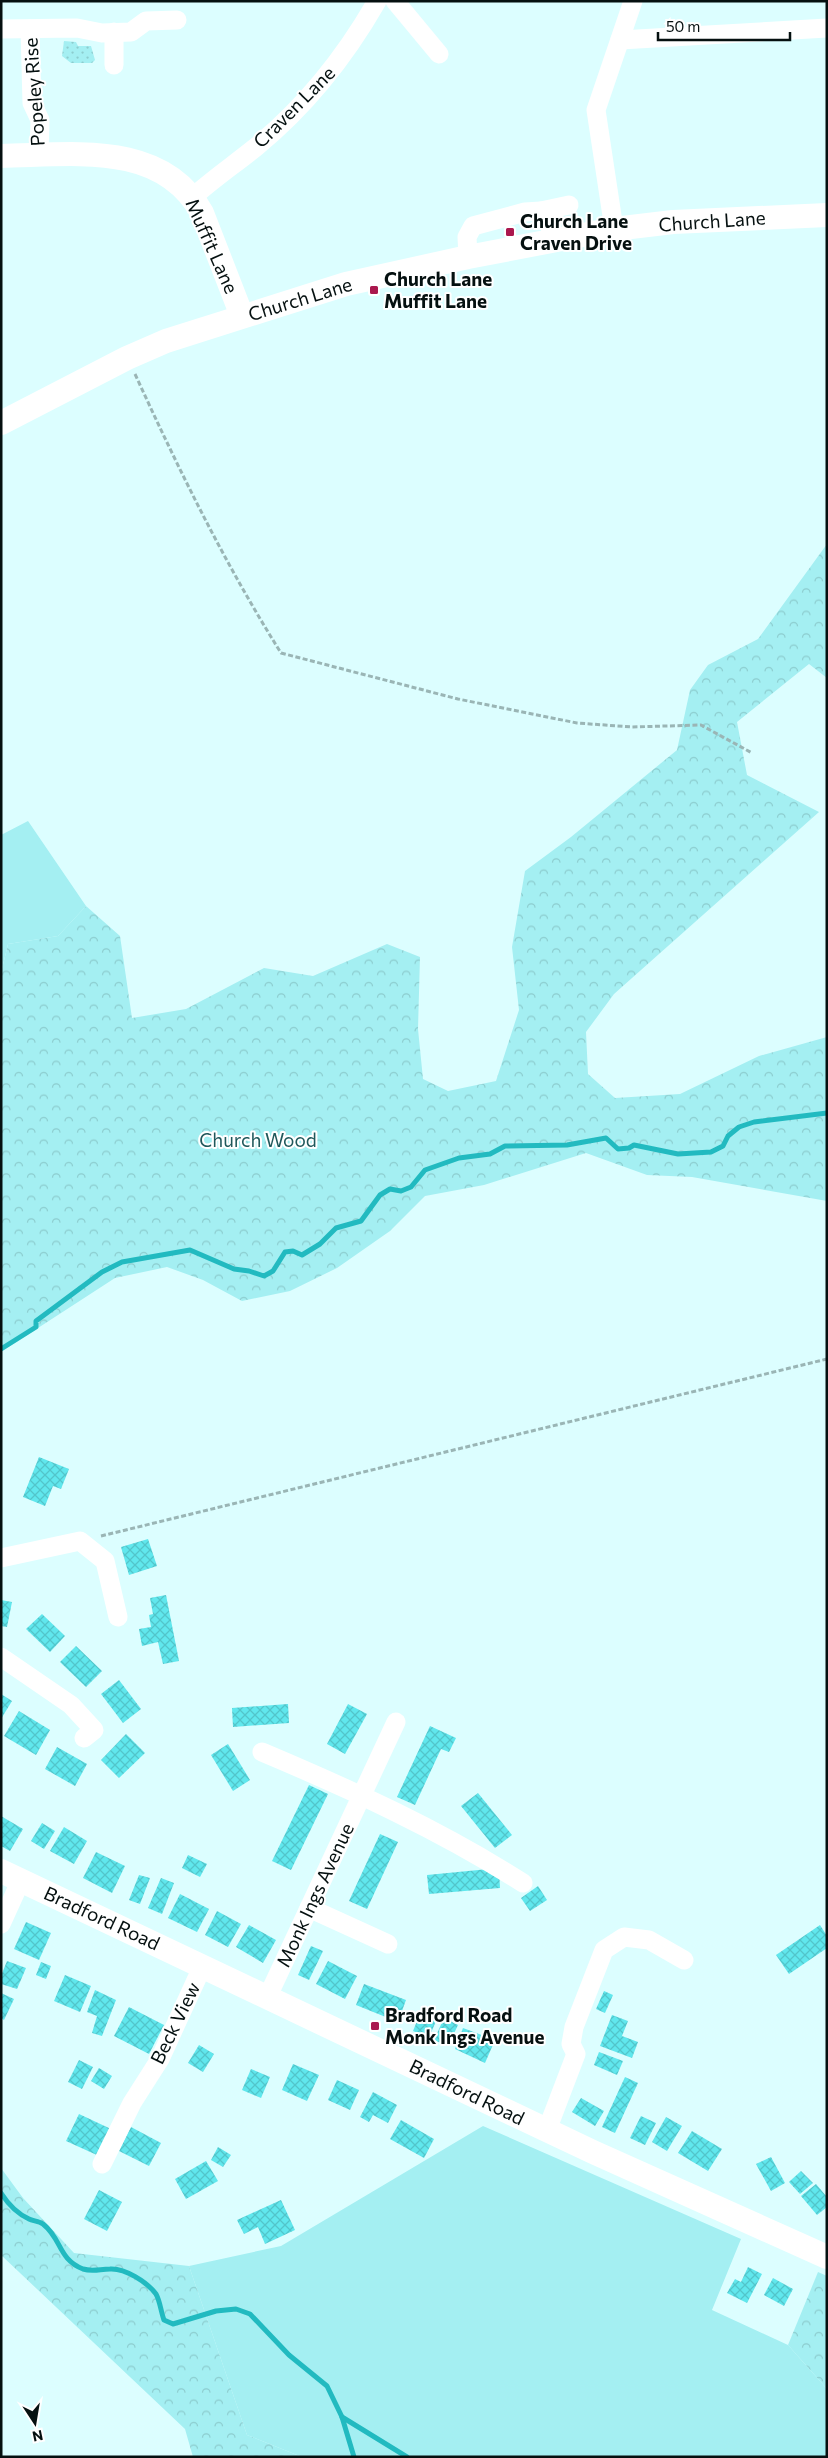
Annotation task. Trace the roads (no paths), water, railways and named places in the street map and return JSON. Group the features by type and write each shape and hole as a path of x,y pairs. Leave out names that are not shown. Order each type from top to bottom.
{"main road":[{"name":"Muffit Lane","path":"1,156 108,156 128,159 158,168 174,178 193,197 222,263 242,316"},
{"name":"Church Lane","path":"1,423 128,358 166,341 346,284 468,257 614,229 673,222 827,215"},
{"name":"Bradford Road","path":"11,1875 547,2130 827,2257"}],"street":[{"name":"Craven Lane","path":"193,197 257,146 321,85 357,37 377,1"},
{"path":"395,1 439,54"},
{"path":"614,229 596,110 633,1"},
{"name":"Popeley Rise","path":"1,29 77,28 102,33 131,32 146,21 177,20"},
{"path":"620,40 827,28"},
{"name":"Popeley Rise","path":"30,29 32,103 40,120 39,155"},
{"path":"114,32 114,65"},
{"path":"468,257 467,237 473,226 526,212 569,205"},
{"path":"541,211 551,222 550,241"},
{"path":"1,1558 80,1541 105,1561 118,1617"},
{"path":"1,1657 70,1705 95,1729"},
{"name":"Monk Ings Avenue","path":"268,1996 396,1722"},
{"path":"262,1752 362,1795 467,1848 523,1882"},
{"path":"1,1924 11,1875"},
{"path":"309,1908 388,1944"},
{"path":"547,2130 576,2054 571,2044 574,2027 604,1950 624,1937 649,1940 684,1960"},
{"name":"Beck View","path":"102,2164 146,2080 169,2042 203,1965"}],"waterway":[{"path":"1,1349 36,1327 36,1321 102,1272 122,1262 190,1250 234,1269 264,1276 273,1271 285,1252 293,1251 302,1255 320,1244 336,1228 361,1221 380,1195 390,1189 401,1191 411,1187 425,1170 459,1158 490,1154 505,1146 567,1145 606,1138 618,1149 629,1148 634,1145 678,1154 711,1152 723,1146 728,1136 739,1127 754,1122 827,1113"},
{"path":"1,2193 16,2211 24,2217 41,2223 49,2230 64,2254 75,2265 87,2270 116,2269 129,2273 147,2285 156,2294 164,2320 173,2324 216,2311 236,2309 250,2314 289,2355 327,2386 342,2417 354,2457"},
{"path":"342,2417 407,2457"}],"place":[{"name":"Church Lane Craven Drive","path":"510,232"},
{"name":"Church Lane Muffit Lane","path":"374,290"},
{"name":"Bradford Road Monk Ings Avenue","path":"375,2026"}],"park label":[{"name":"Church Wood","path":"258,1140"}]}
